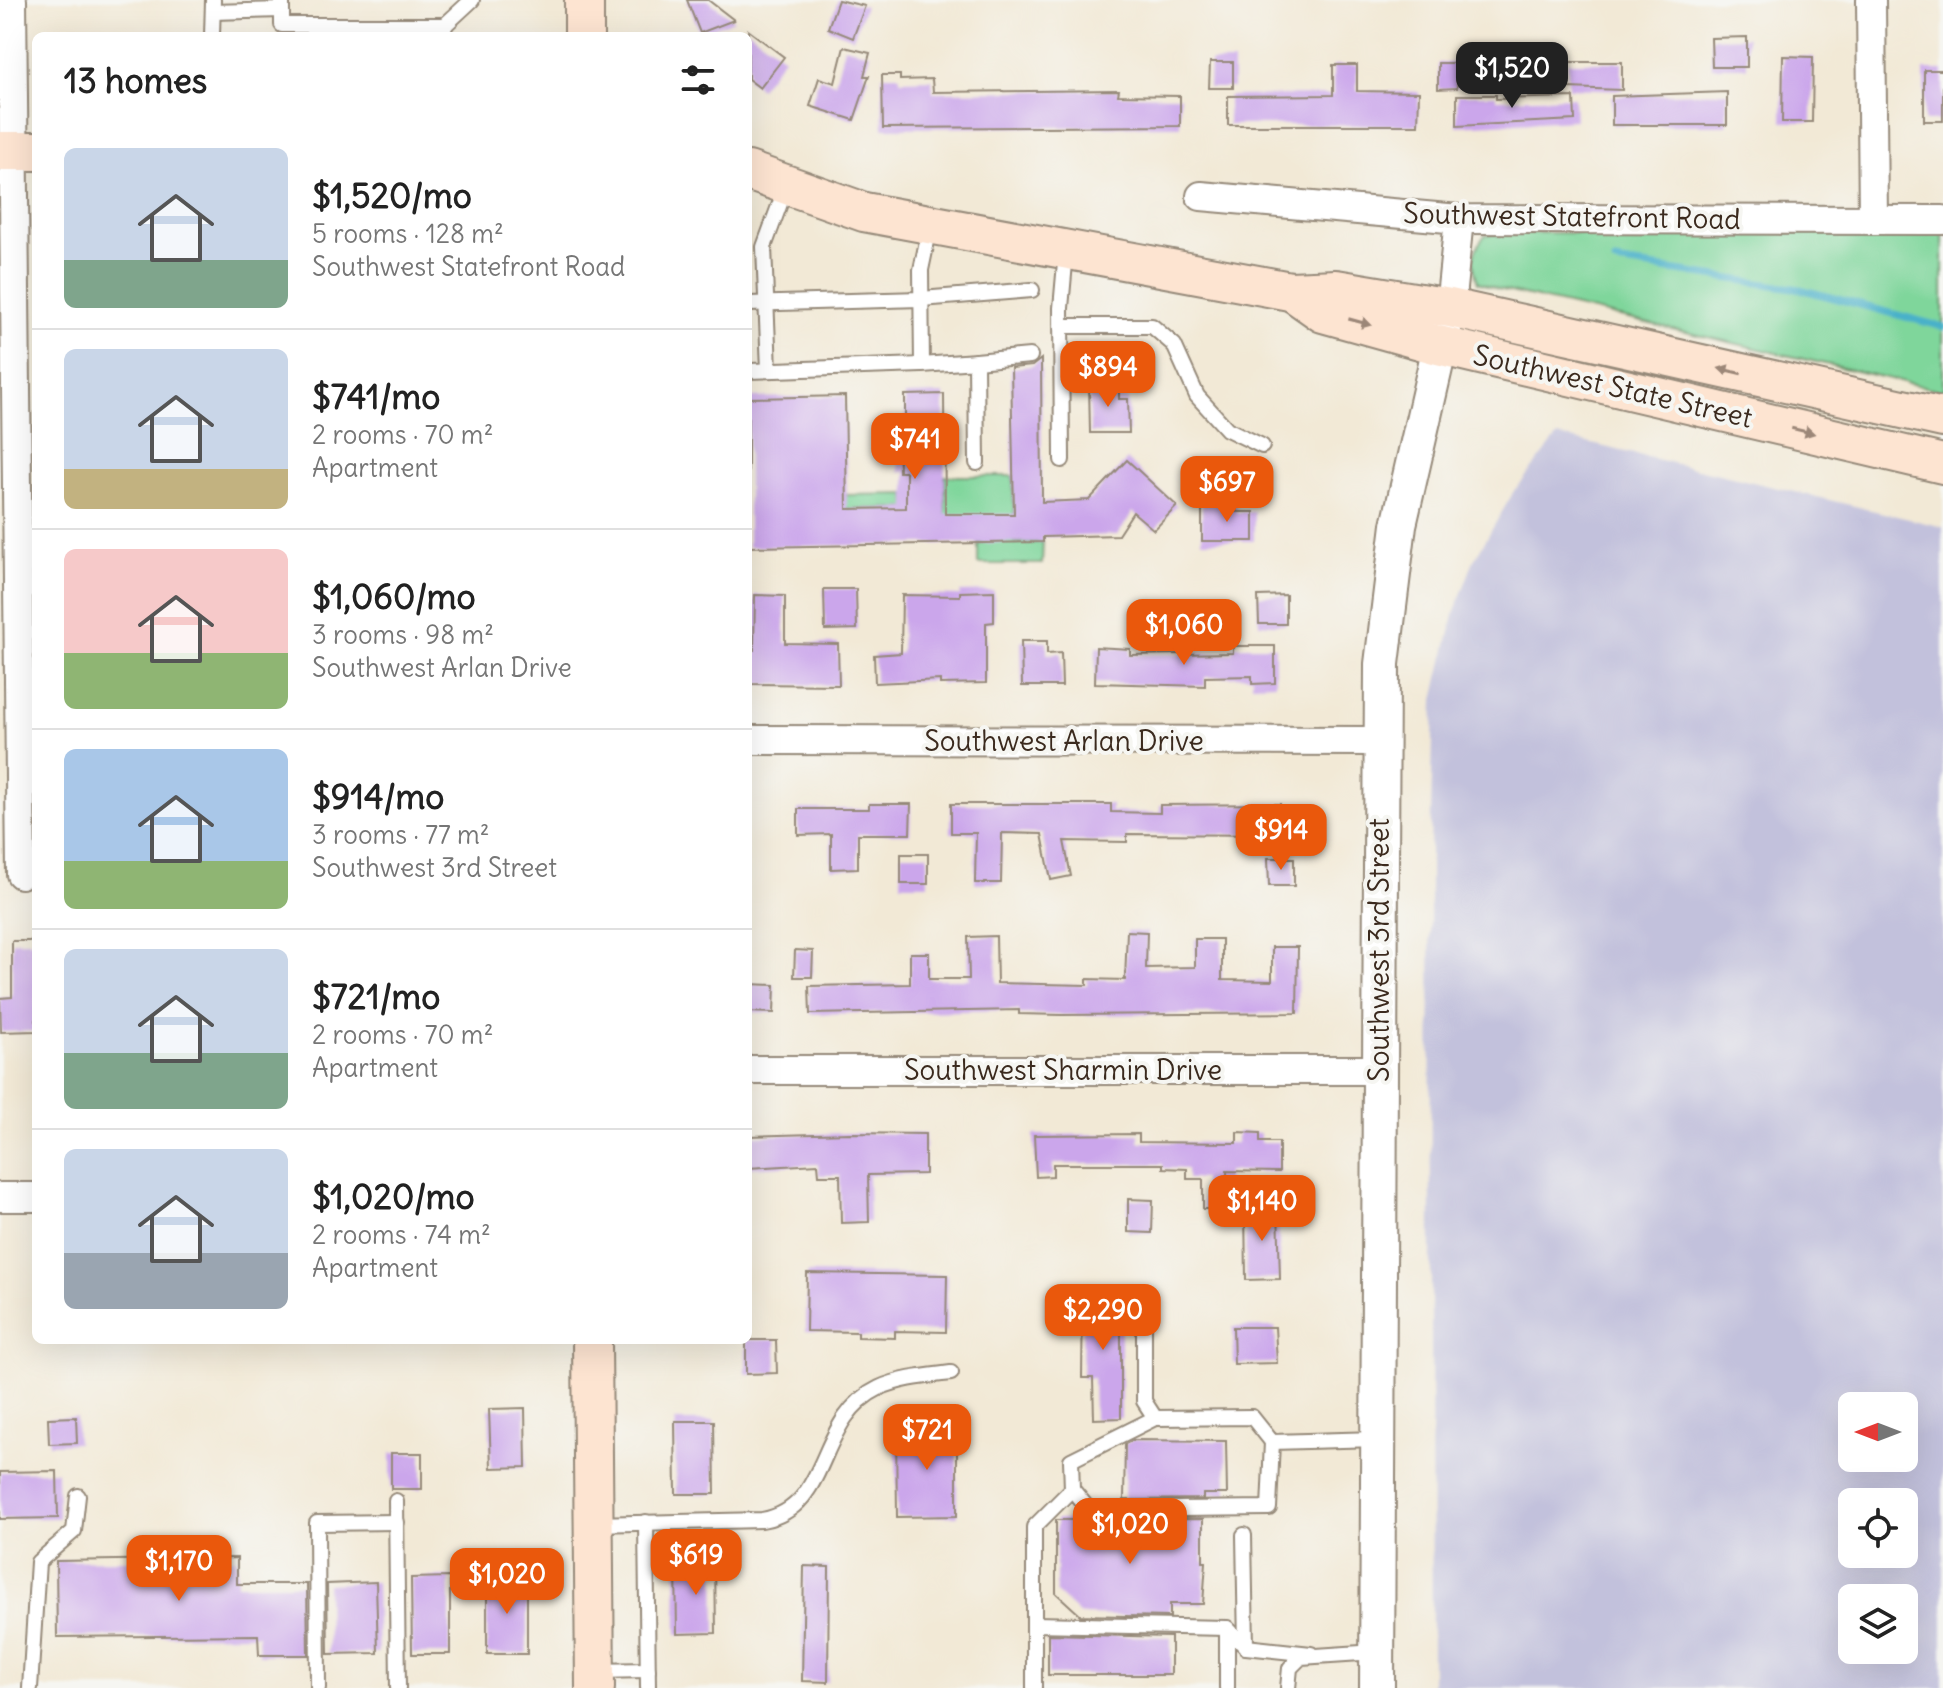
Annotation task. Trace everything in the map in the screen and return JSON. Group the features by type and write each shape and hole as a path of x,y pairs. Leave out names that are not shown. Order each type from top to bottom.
{"main road":[{"path":"584,0 584,32"},
{"name":"Southwest State Street","path":"752,173 864,212 930,226 1066,248 1290,291 1336,289 1450,308 1943,418"},
{"name":"Southwest State Street","path":"1290,291 1323,313 1438,345 1943,464"},
{"path":"592,1344 595,1679"}],"street":[{"path":"12,0 16,151 26,317 8,564 19,874"},
{"path":"1871,0 1873,220"},
{"name":"Southwest Statefront Road","path":"1201,196 1459,219 1943,220"},
{"name":"Southwest 3rd Street","path":"1377,1688 1379,741 1391,571 1438,345 1450,308 1459,219"},
{"name":"Southwest Arlan Drive","path":"752,740 1379,741"},
{"name":"Southwest Sharmin Drive","path":"752,1070 1378,1070"},
{"path":"0,1197 32,1197"}],"lane":[{"path":"212,32 213,6 282,5 282,31 444,31 472,0"},
{"path":"769,370 764,247 787,186"},
{"path":"922,365 921,270 930,226"},
{"path":"1062,460 1062,326 1066,248"},
{"path":"752,304 921,299 1032,290"},
{"path":"1062,326 1152,326 1174,345 1197,396 1227,429 1262,446"},
{"path":"752,371 922,365 1030,356"},
{"path":"976,361 977,463"},
{"path":"1144,1322 1144,1401 1155,1418"},
{"path":"594,1524 762,1520 788,1514 806,1497 836,1430 857,1403 878,1389 903,1380 951,1373"},
{"path":"1252,1417 1272,1442 1269,1508 1089,1510 1072,1489 1071,1460 1155,1418 1252,1417"},
{"path":"1272,1442 1377,1439"},
{"path":"1034,1688 1034,1527 1072,1489"},
{"path":"30,1688 38,1562 74,1531 78,1496"},
{"path":"396,1501 398,1688"},
{"path":"318,1688 317,1523 397,1522"},
{"path":"646,1522 648,1688"},
{"path":"1244,1535 1246,1647"},
{"path":"1034,1624 1227,1628 1246,1647 1311,1654 1377,1652"},
{"path":"1227,1628 1227,1688"},
{"path":"1288,1688 1293,1662 1311,1654"},
{"path":"595,1679 648,1670"}],"shaded area":[{"path":"1558,436 1943,527 1943,1688 1432,1688 1430,850 1434,699 1455,611 1474,560 1513,493"}],"green space":[{"path":"1943,232 1943,391 1498,289 1478,282 1474,269 1475,252 1485,235 1502,233"},
{"path":"945,476 1013,476 1015,543 1043,542 1042,564 978,564 978,544 982,543 945,514"},
{"path":"906,494 907,508 846,509 846,495"}],"building":[{"path":"687,0 708,0 734,20 703,32 700,32"},
{"path":"838,0 865,6 853,38 828,28"},
{"path":"752,33 784,57 760,88 752,82"},
{"path":"1747,37 1747,67 1712,67 1711,38"},
{"path":"844,47 870,53 864,76 869,76 854,120 810,106 819,78 835,83"},
{"path":"1783,56 1813,57 1812,122 1782,122"},
{"path":"1210,62 1233,62 1233,88 1209,88"},
{"path":"1568,62 1622,62 1622,90 1568,88"},
{"path":"1438,63 1456,63 1457,88 1438,89"},
{"path":"1333,65 1357,65 1357,91 1419,92 1418,125 1228,125 1228,96 1333,95"},
{"path":"1924,70 1943,70 1943,121 1924,121"},
{"path":"882,75 900,75 900,80 932,79 933,92 1119,90 1118,95 1180,96 1180,126 883,128"},
{"path":"1727,92 1727,125 1612,125 1612,96"},
{"path":"1457,95 1496,95 1496,99 1574,97 1575,120 1457,126"},
{"path":"1041,359 1042,502 1089,500 1127,460 1177,506 1154,530 1133,512 1118,535 1043,537 1043,542 752,547 752,398 845,396 847,509 906,508 906,472 899,472 898,440 905,440 905,395 944,394 945,514 1014,514 1011,368 1032,366"},
{"path":"1119,382 1119,399 1128,399 1129,433 1090,433 1089,383"},
{"path":"1202,504 1236,505 1236,512 1254,512 1254,541 1202,541"},
{"path":"824,589 856,589 857,629 825,630"},
{"path":"994,591 994,622 986,623 986,683 940,684 940,680 875,683 874,655 901,653 902,595 960,596 960,592"},
{"path":"755,595 785,596 785,643 838,644 839,685 752,684"},
{"path":"1286,595 1286,624 1259,624 1258,596"},
{"path":"1021,641 1047,641 1047,654 1061,653 1062,686 1022,686"},
{"path":"1233,646 1275,646 1275,683 1252,684 1252,676 1205,677 1205,686 1095,683 1096,647 1130,649 1130,655 1233,653"},
{"path":"869,804 911,804 910,834 858,834 858,868 831,869 831,834 798,835 798,809 869,809"},
{"path":"951,804 1111,804 1111,812 1160,813 1160,805 1280,804 1280,835 1127,834 1127,842 1064,841 1071,876 1051,880 1042,834 1002,833 1001,883 975,883 976,833 951,833"},
{"path":"901,854 928,854 928,884 901,884"},
{"path":"1268,858 1294,858 1294,886 1269,886"},
{"path":"1127,931 1147,932 1146,968 1195,967 1195,939 1222,939 1222,980 1272,981 1272,947 1298,947 1297,1013 1061,1015 1019,1014 1019,1010 810,1014 809,986 910,984 910,953 929,953 929,979 969,979 968,937 996,936 997,983 1087,985 1087,979 1125,980"},
{"path":"12,941 32,941 32,1031 1,1032 0,998 12,997"},
{"path":"795,950 813,951 812,977 794,977"},
{"path":"752,984 775,985 774,1013 752,1012"},
{"path":"1237,1132 1260,1133 1260,1142 1279,1142 1279,1172 1227,1171 1228,1209 1203,1209 1203,1179 1187,1179 1187,1169 1163,1168 1163,1164 1053,1164 1053,1176 1036,1177 1034,1135 1139,1134 1139,1142 1237,1143"},
{"path":"925,1134 925,1174 868,1175 869,1222 841,1223 840,1175 819,1175 818,1164 752,1168 752,1136"},
{"path":"1128,1199 1153,1200 1152,1233 1128,1232"},
{"path":"1245,1206 1278,1207 1280,1279 1246,1280"},
{"path":"807,1273 947,1275 946,1332 895,1331 895,1338 858,1337 858,1332 806,1331"},
{"path":"1083,1294 1121,1295 1121,1418 1094,1419 1093,1378 1082,1378"},
{"path":"1233,1327 1275,1327 1277,1363 1234,1364"},
{"path":"752,1340 776,1340 777,1373 746,1374 746,1344 752,1344"},
{"path":"525,1408 526,1467 491,1468 489,1409"},
{"path":"76,1417 77,1443 49,1444 48,1418"},
{"path":"675,1421 714,1421 715,1494 676,1494"},
{"path":"896,1427 957,1427 957,1516 897,1517"},
{"path":"1133,1440 1226,1441 1227,1494 1203,1494 1203,1499 1124,1500 1125,1444"},
{"path":"391,1453 422,1453 422,1489 391,1489"},
{"path":"57,1471 58,1518 0,1519 0,1472"},
{"path":"1203,1519 1203,1562 1206,1562 1203,1604 1170,1604 1170,1617 1080,1615 1056,1593 1056,1520"},
{"path":"237,1558 237,1584 307,1584 308,1655 259,1655 258,1635 57,1637 56,1561"},
{"path":"715,1560 716,1633 677,1634 676,1561"},
{"path":"804,1566 829,1567 828,1682 802,1681"},
{"path":"450,1577 450,1654 412,1654 411,1578"},
{"path":"487,1577 527,1577 527,1654 487,1654"},
{"path":"376,1582 378,1653 328,1654 327,1584"},
{"path":"1048,1634 1171,1637 1171,1675 1048,1675"}],"waterway":[{"path":"1615,262 1800,289 1943,327"}]}
